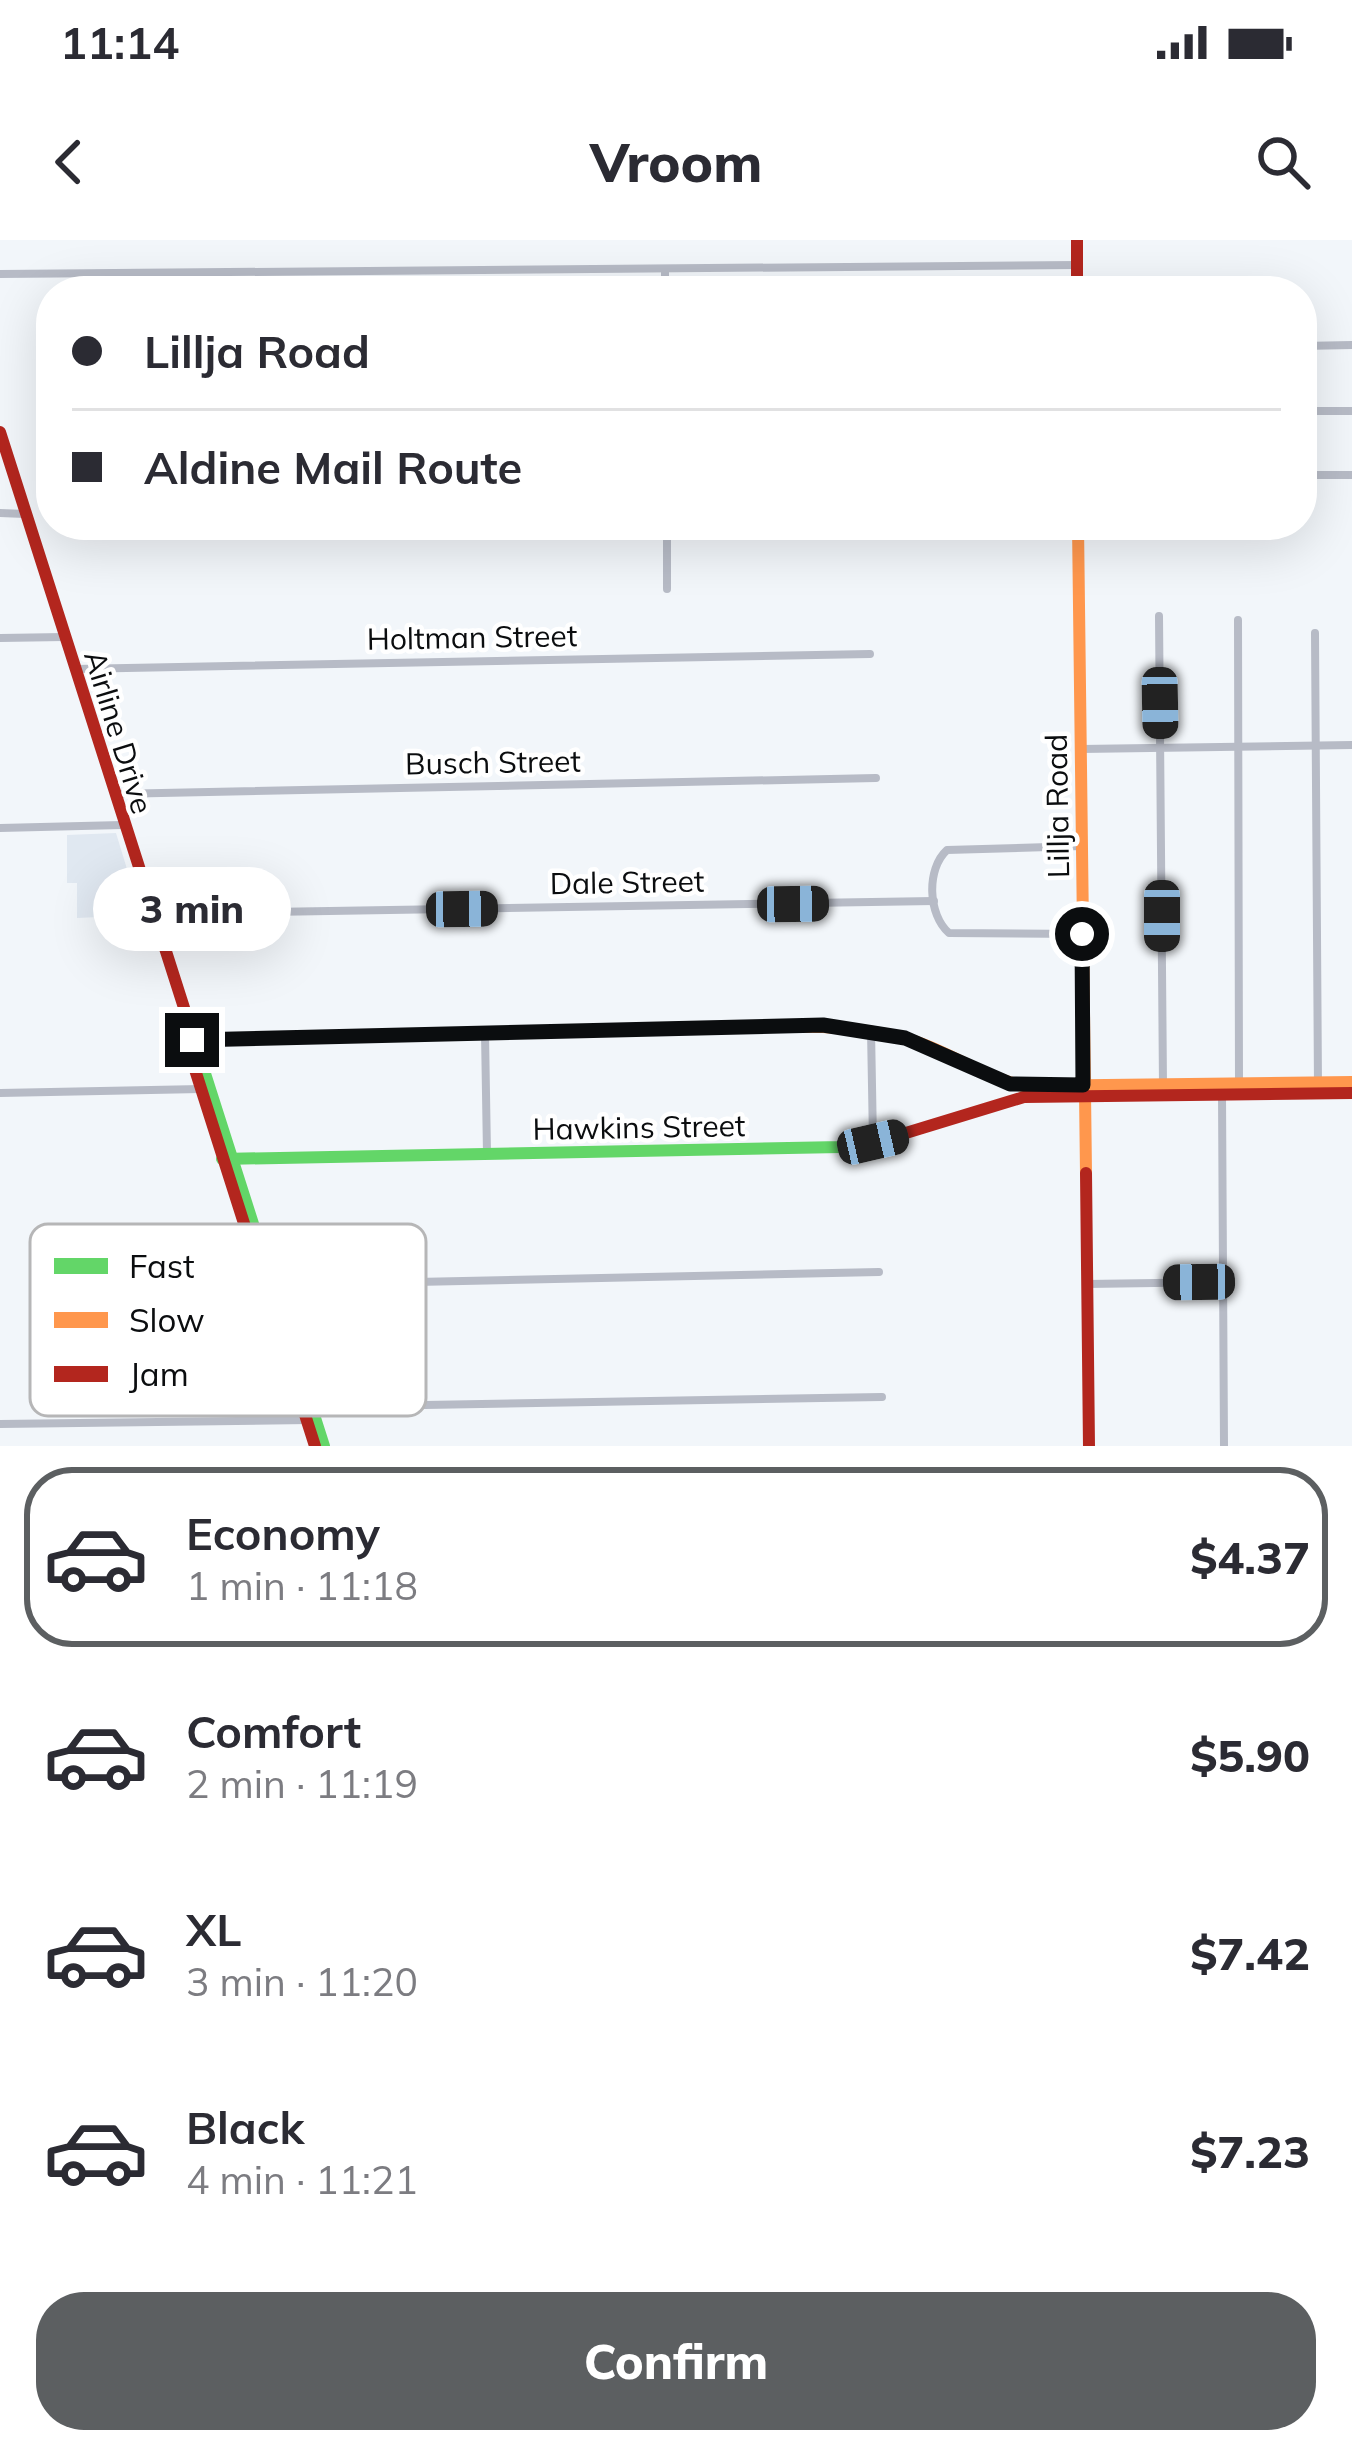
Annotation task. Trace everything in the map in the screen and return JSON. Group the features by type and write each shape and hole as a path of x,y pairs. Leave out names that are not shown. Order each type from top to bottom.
{"main road":[{"path":"1077,240 1077,276"},
{"name":"Airline Drive","path":"0,432 226,1158 253,1224"},
{"name":"Lillja Road","path":"1078,540 1088,1446"},
{"path":"193,1043 823,1025 871,1030 926,1045 1010,1084 1222,1095 1352,1082"},
{"name":"Airline Drive","path":"193,1043 190,1054 248,1224"},
{"path":"1083,1091 1239,1083 1352,1093"},
{"name":"Hawkins Street","path":"226,1158 873,1142 1002,1102 1083,1091"},
{"path":"243,1194 243,1175 260,1157"},
{"name":"Airline Drive","path":"311,1416 319,1446"}],"street":[{"path":"0,274 1077,266"},
{"path":"664,270 664,276"},
{"path":"1317,346 1352,345"},
{"path":"1317,411 1352,411"},
{"path":"1317,476 1352,475"},
{"path":"0,514 25,514"},
{"path":"667,540 667,589"},
{"path":"1159,616 1163,1085"},
{"path":"1238,620 1239,1083"},
{"path":"1315,633 1318,1088"},
{"path":"0,638 64,637"},
{"name":"Holtman Street","path":"74,669 870,654"},
{"path":"1080,748 1352,745"},
{"name":"Busch Street","path":"112,794 876,778"},
{"path":"0,828 122,825"},
{"path":"1082,845 947,850 935,866 934,901 935,916 949,933 1082,934"},
{"name":"Dale Street","path":"152,914 934,901"},
{"path":"871,1030 873,1142"},
{"path":"485,1033 487,1154"},
{"path":"0,1094 201,1089"},
{"path":"1222,1095 1224,1446"},
{"path":"426,1282 879,1272"},
{"path":"1088,1284 1223,1282"},
{"path":"426,1410 882,1397"},
{"path":"0,1424 225,1416"}],"shaded area":[{"path":"116,833 141,915 77,918 77,883 67,883 67,835"}],"traffic: fast":[{"path":"186,1014 253,1224"},
{"path":"192,1040 742,1027"},
{"path":"222,1159 841,1147 896,1136"},
{"path":"314,1416 324,1446"}],"traffic: slow":[{"path":"1078,540 1086,1173"},
{"path":"742,1027 842,1028 901,1037 1023,1086 1352,1082"}],"traffic: jam":[{"path":"1077,240 1077,276"},
{"path":"0,432 186,1014"},
{"path":"194,1046 190,1054 244,1224"},
{"path":"896,1136 1024,1097 1352,1093"},
{"path":"1086,1173 1089,1446"},
{"path":"305,1416 315,1446"}],"route":[{"path":"192,1040 823,1025 905,1038 1010,1084 1083,1085 1082,934"}]}
